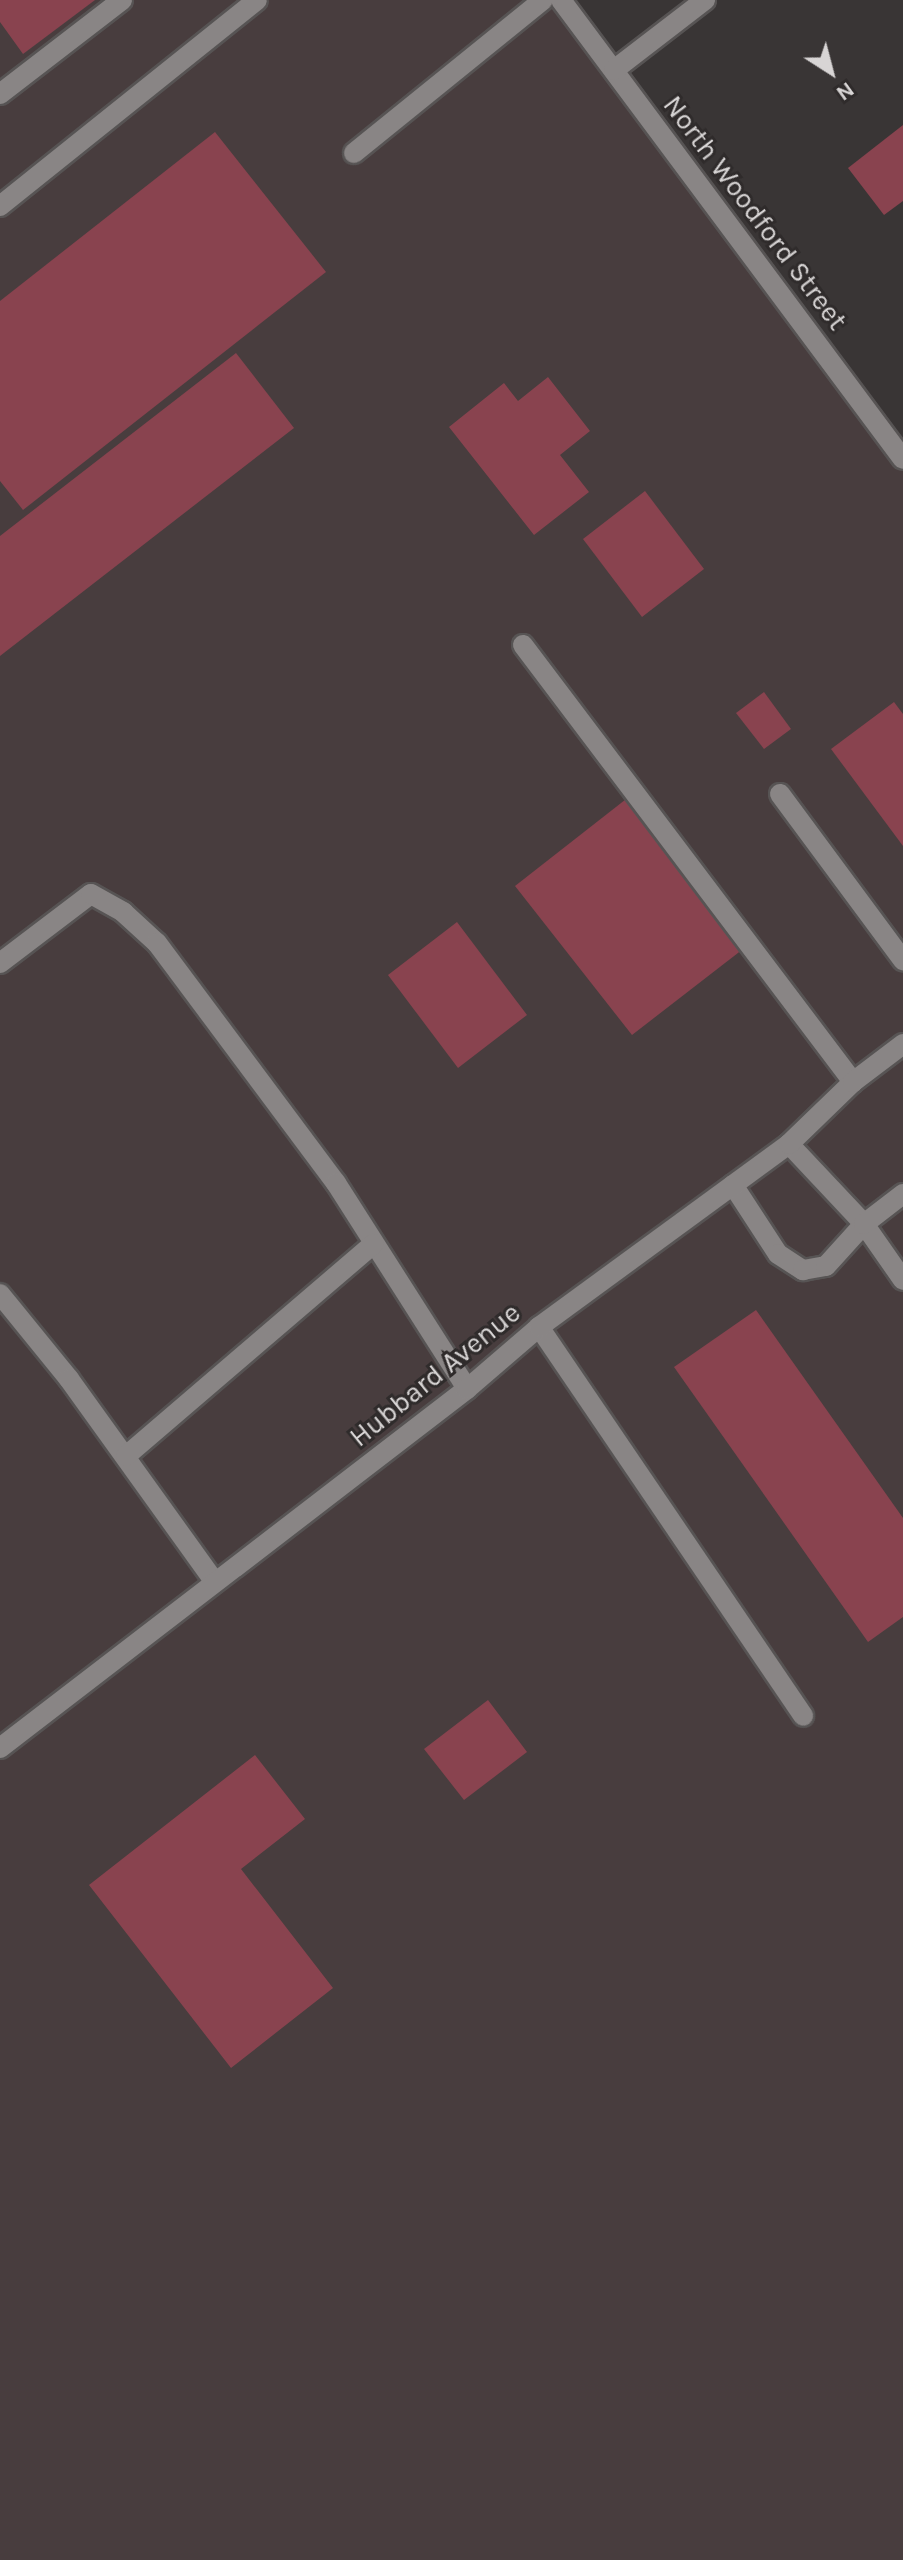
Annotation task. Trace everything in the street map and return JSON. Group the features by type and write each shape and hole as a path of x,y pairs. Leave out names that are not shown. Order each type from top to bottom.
{"street":[{"path":"0,94 122,0"},
{"path":"0,206 257,0"},
{"path":"354,153 543,0"},
{"name":"North Woodford Street","path":"561,0 903,459"},
{"path":"614,70 705,0"},
{"path":"523,645 853,1082"},
{"path":"780,794 903,960"},
{"path":"0,963 91,894 123,912 157,943 336,1183 467,1389"},
{"name":"Hubbard Avenue","path":"0,1748 467,1389 539,1327 789,1144 853,1082 903,1044"},
{"path":"789,1144 864,1224 903,1280"},
{"path":"733,1185 778,1254 803,1270 826,1266 864,1224 903,1194"},
{"path":"126,1456 373,1244"},
{"path":"0,1294 126,1456 214,1581"},
{"path":"539,1327 803,1716"}],"shaded area":[{"path":"0,0 561,0 903,459 903,2560 0,2560"}],"building":[{"path":"0,0 95,0 23,54 0,22"},
{"path":"903,125 903,201 884,215 848,168"},
{"path":"215,132 326,272 23,510 0,481 0,301"},
{"path":"236,353 294,428 0,656 0,536"},
{"path":"548,377 590,431 560,455 589,492 534,535 449,427 504,383 518,401"},
{"path":"645,491 704,569 642,617 583,539"},
{"path":"764,692 791,729 764,749 736,713"},
{"path":"894,702 903,714 903,846 831,749"},
{"path":"630,796 747,946 632,1035 515,886"},
{"path":"457,922 527,1015 458,1068 388,975"},
{"path":"756,1310 903,1518 903,1617 868,1642 674,1367"},
{"path":"488,1700 527,1752 464,1800 424,1749"},
{"path":"255,1755 305,1819 241,1869 333,1988 231,2068 89,1885"}]}
